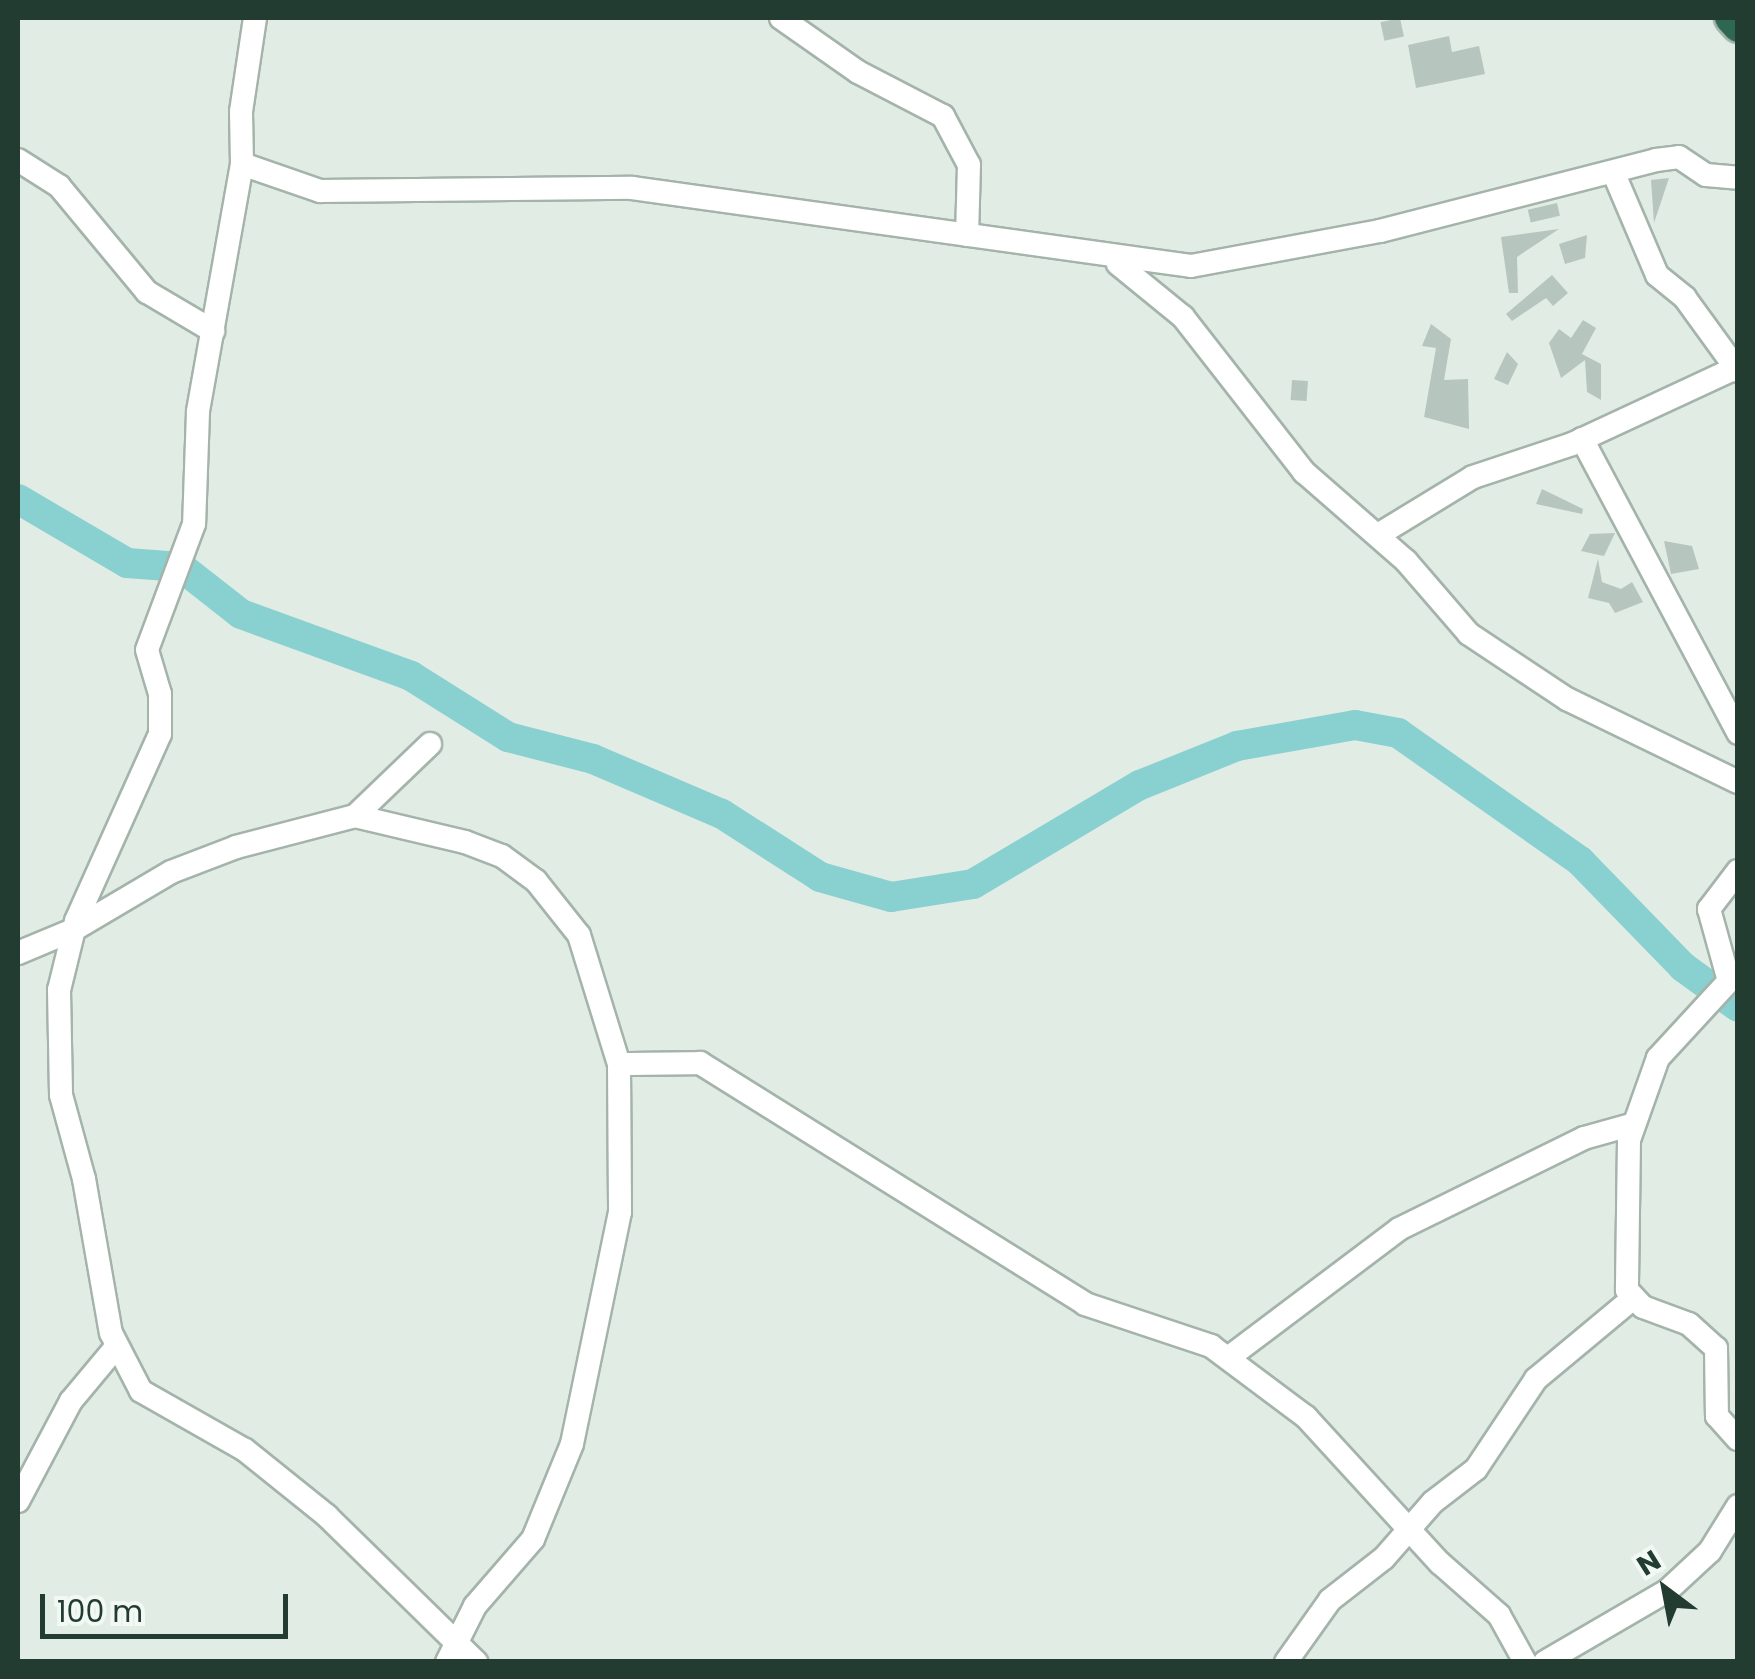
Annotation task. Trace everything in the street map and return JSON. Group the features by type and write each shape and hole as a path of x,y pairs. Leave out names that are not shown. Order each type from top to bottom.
{"highway":[{"path":"1730,18 1738,28"}],"street":[{"path":"255,18 241,112 242,164 198,412 194,524 147,650 160,694 160,734 74,930 59,990 61,1095 116,1347 141,1392 245,1450 327,1516 450,1652 476,1662"},
{"path":"781,18 858,72 942,116 968,165 967,235"},
{"path":"242,164 320,191 632,188 1100,257 1191,266 1380,231 1679,157 1706,175 1738,178"},
{"path":"18,160 58,186 146,292 213,331"},
{"path":"1378,535 1473,477 1582,439 1737,369 1685,298 1657,275 1614,174"},
{"path":"1100,257 1128,268 1183,316 1304,472 1378,535 1469,634 1567,700 1738,782"},
{"path":"1582,439 1738,733"},
{"path":"356,816 430,744"},
{"path":"18,953 74,930 171,872 236,847 356,816 465,842 502,856 536,880 580,935 618,1064 620,1212 572,1444 533,1540 475,1606 450,1652"},
{"path":"1738,872 1709,909 1729,981 1658,1058 1634,1124 1627,1290 1632,1299 1689,1324 1716,1348 1717,1416 1738,1440"},
{"path":"618,1064 700,1063 1085,1304 1211,1346 1306,1417 1410,1531 1500,1615 1525,1662"},
{"path":"1228,1358 1400,1229 1584,1138 1634,1124"},
{"path":"1286,1662 1330,1600 1476,1469 1536,1378 1632,1299"},
{"path":"18,1501 70,1400 116,1347"},
{"path":"1545,1662 1667,1591 1710,1551 1738,1506"}],"building":[{"path":"1400,18 1404,37 1384,41 1380,22"},
{"path":"1449,36 1452,52 1479,46 1485,74 1416,88 1408,45"},
{"path":"1669,178 1654,223 1651,180"},
{"path":"1557,203 1560,216 1531,222 1528,210"},
{"path":"1559,229 1517,257 1518,293 1509,293 1501,237"},
{"path":"1587,235 1585,258 1565,264 1559,244"},
{"path":"1552,275 1568,293 1553,306 1546,298 1512,321 1506,314"},
{"path":"1583,320 1596,328 1582,354 1601,364 1601,400 1587,392 1585,360 1561,378 1549,343 1559,329 1571,338"},
{"path":"1431,324 1451,339 1444,380 1468,379 1469,429 1424,417 1436,348 1422,346"},
{"path":"1507,352 1518,364 1508,385 1494,379"},
{"path":"1292,380 1308,381 1307,401 1291,400"},
{"path":"1542,489 1583,509 1582,514 1536,504"},
{"path":"1615,533 1604,556 1581,551 1590,534"},
{"path":"1664,541 1692,546 1699,569 1671,574"},
{"path":"1598,559 1602,582 1621,589 1632,582 1643,602 1615,613 1609,603 1588,598"}],"waterway":[{"path":"18,499 127,563 181,567 241,614 411,676 508,737 593,759 722,814 820,877 891,897 973,884 1140,785 1237,746 1355,725 1398,733 1580,861 1683,967 1738,1007"}]}
